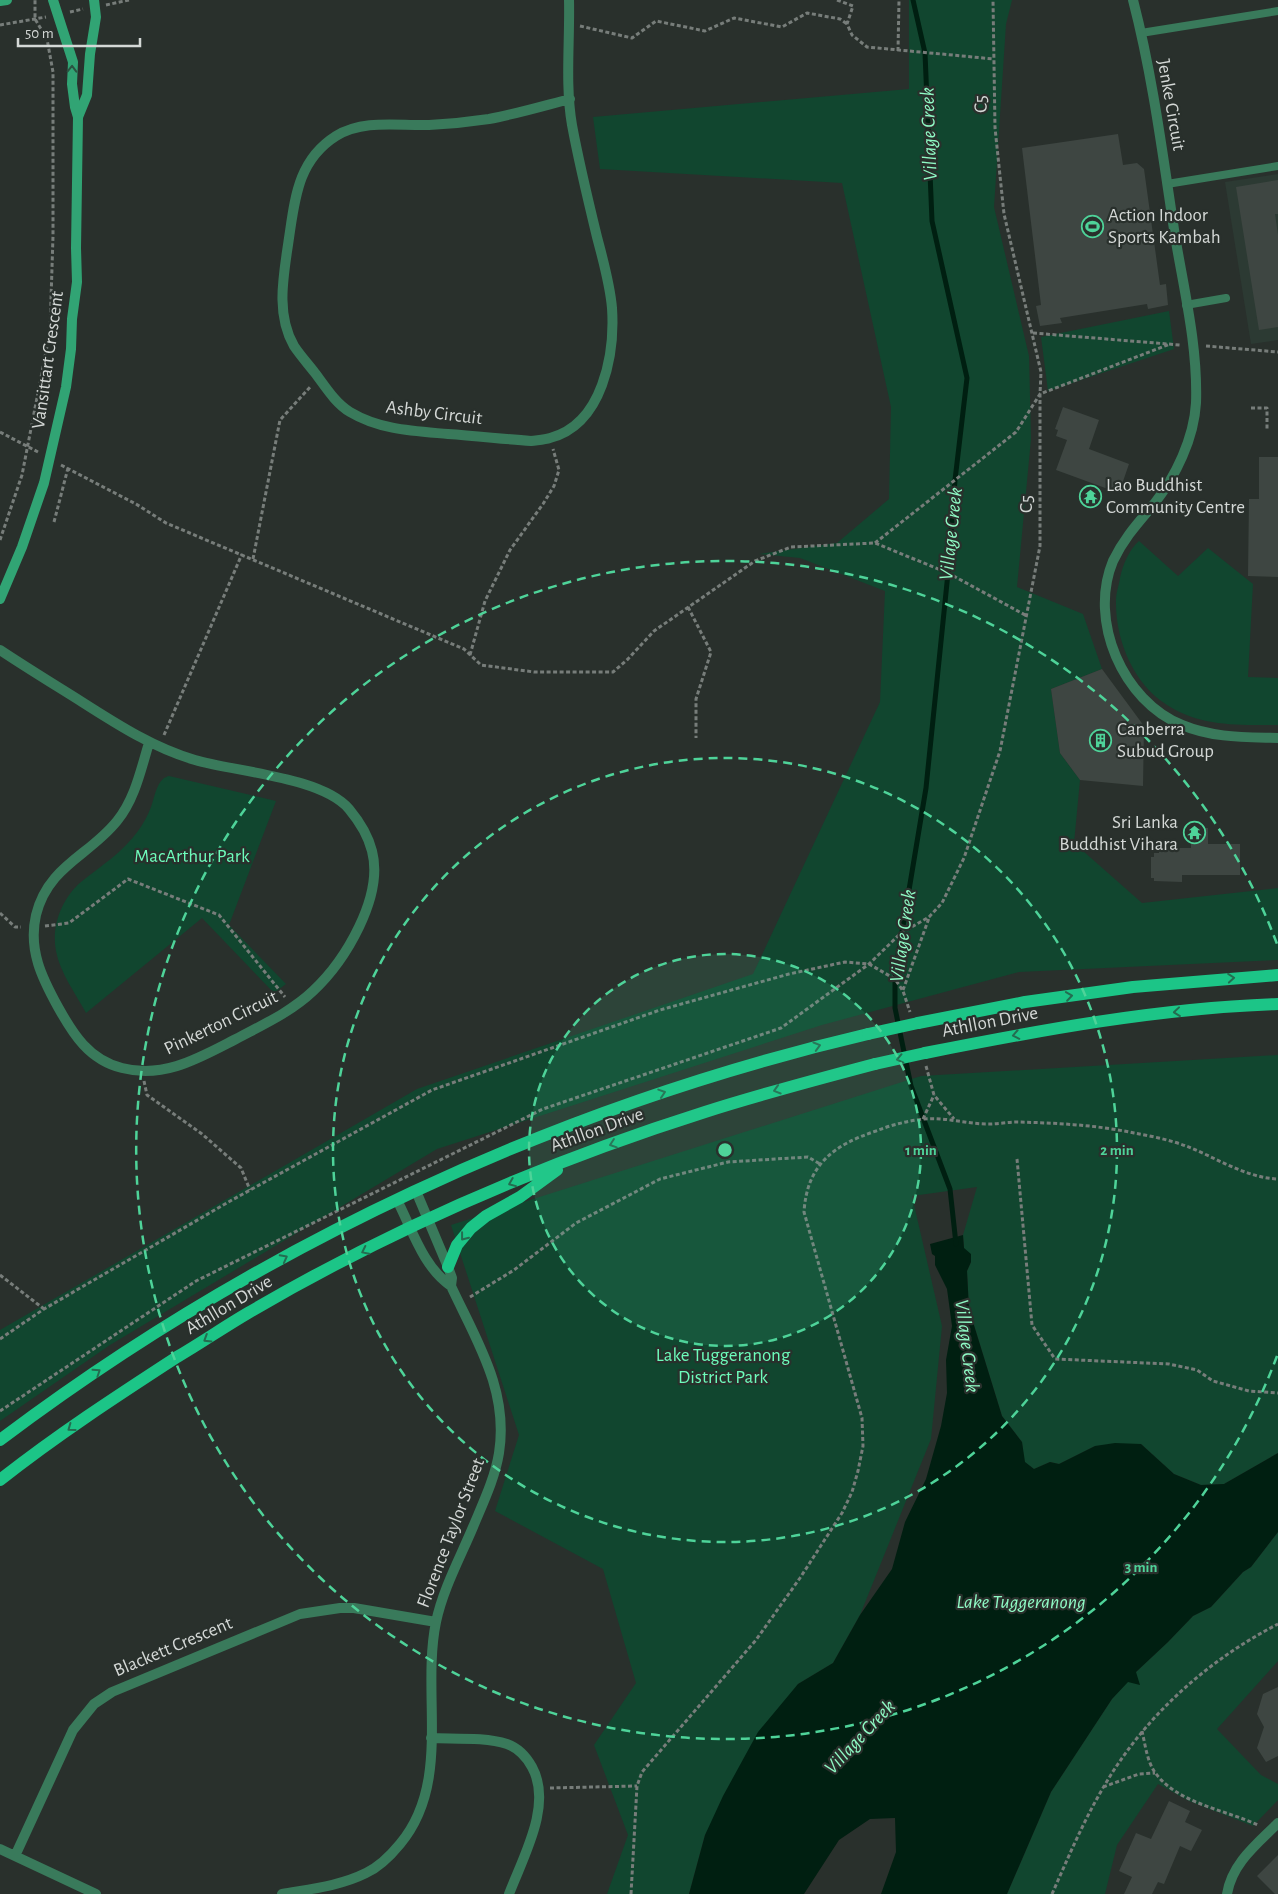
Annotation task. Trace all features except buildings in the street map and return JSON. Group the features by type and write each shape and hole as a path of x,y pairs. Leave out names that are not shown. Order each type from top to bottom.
{"main road":[{"name":"Athllon Drive","path":"0,1440 32,1416 169,1325 249,1277 416,1191 507,1150 616,1109 723,1073 868,1034 918,1023 1024,1002 1133,987 1278,975"},
{"name":"Athllon Drive","path":"0,1480 107,1402 248,1313 333,1266 411,1228 574,1158 704,1112 788,1087 925,1053 1022,1034 1123,1018 1239,1006 1278,1004"},
{"path":"448,1267 457,1245 471,1228 486,1216 520,1197 574,1158"}],"street":[{"path":"0,1 6,0"},
{"name":"Vansittart Crescent","path":"0,599 22,547 44,483 66,387 71,349 72,320 77,289 78,117 72,84 73,62 68,42 56,15 53,0"},
{"name":"Ashby Circuit","path":"569,0 572,122 580,168 612,306 612,335 608,366 598,396 584,417 559,435 531,441 395,429 370,423 348,411 330,393 295,347 289,336 283,312 282,286 292,217 300,177 312,158 319,149 336,136 370,125 430,125 489,119 570,99"},
{"name":"Jenke Circuit","path":"1133,0 1142,33 1193,345 1197,381 1193,423 1182,457 1166,486 1128,533 1110,571 1106,598 1107,622 1111,644 1121,669 1139,694 1157,710 1180,724 1203,733 1228,737 1278,738"},
{"name":"Vansittart Crescent","path":"78,117 87,95 90,54 96,17 95,4"},
{"name":"Pinkerton Circuit","path":"0,650 116,724 149,742 194,760 303,783 326,791 346,805 361,825 372,850 374,860 372,890 358,929 334,970 312,993 294,1006 192,1062 167,1070 142,1072 119,1068 97,1057 73,1034 39,972 34,950 34,927 44,892 62,868 104,835 120,818 131,798 149,742"},
{"name":"Florence Taylor Street","path":"416,1191 452,1278 450,1286"},
{"name":"Florence Taylor Street","path":"282,1894 344,1882 368,1873 390,1856 409,1834 422,1808 430,1780 432,1657 436,1622 447,1587 488,1492 499,1455 501,1438 500,1405 492,1374 450,1286 428,1264 397,1200"},
{"name":"Blackett Crescent","path":"14,1856 73,1730 94,1704 112,1692 300,1614 340,1608 354,1608 436,1622"},
{"path":"431,1738 490,1741 507,1744 528,1759 537,1776 539,1788 538,1815 509,1894"},
{"path":"1227,1894 1237,1867 1244,1857 1278,1823"},
{"path":"0,1849 96,1894"}],"lane":[{"path":"1142,33 1278,11"},
{"path":"1167,184 1278,166"},
{"path":"1186,305 1226,298"}],"path":[{"path":"0,540 22,475 50,331 53,236 52,72 47,39 36,19 35,0"},
{"path":"0,25 56,15 95,4 129,0"},
{"path":"837,0 852,6 846,24"},
{"path":"898,0 898,51"},
{"name":"C5","path":"250,1190 432,1090 660,1010 789,974 845,962 869,964 901,933 929,917 942,904 964,858 1000,751 1040,546 1041,372 1004,214 995,128 993,0"},
{"path":"569,24 632,38 656,21 705,31 734,18 782,27 808,13 840,18 852,35 867,47 994,59"},
{"path":"1033,333 1278,352"},
{"path":"875,543 1016,432 1040,394 1170,344"},
{"path":"253,559 280,420 319,378"},
{"path":"1251,408 1267,408 1267,429"},
{"path":"0,432 136,504 166,523 464,649 481,665 534,672 613,672 654,630 755,561 791,547 875,543 948,573 1027,616"},
{"path":"470,655 485,601 510,550 554,486 559,470 550,438"},
{"path":"54,522 68,468"},
{"path":"159,746 242,554"},
{"path":"688,607 712,652 696,698 696,738"},
{"path":"0,913 15,927 69,923 128,879 219,915 294,1006"},
{"path":"903,991 929,917"},
{"path":"0,1340 44,1310 250,1190 241,1168 202,1134 147,1095 142,1072"},
{"path":"929,1078 934,1094 955,1119"},
{"path":"923,1119 934,1094"},
{"path":"631,1894 637,1786 642,1772 756,1640 800,1578 842,1513 852,1492 858,1471 863,1446 862,1418 804,1212 807,1188 820,1164 831,1152 856,1137 892,1125 923,1119 955,1119 986,1124 1016,1122 1098,1127 1134,1133 1184,1146 1247,1172 1269,1179 1278,1179"},
{"path":"459,1304 514,1270 576,1223 660,1179 728,1162 808,1156 820,1164"},
{"path":"1017,1159 1032,1325 1055,1359 1169,1364 1197,1370 1213,1381 1249,1392 1278,1393"},
{"path":"0,1274 44,1310"},
{"path":"1052,1894 1103,1788 1142,1730 1188,1685 1230,1652 1278,1624"},
{"path":"1142,1730 1146,1749 1155,1773 1177,1793 1259,1825 1265,1836"},
{"path":"1103,1788 1139,1774 1155,1773"},
{"path":"539,1788 637,1786"}],"shaded area":[{"path":"1278,174 1278,340 1251,344 1225,182"}],"green space":[{"path":"909,0 1012,0 1006,24 994,207 1029,356 1031,439 1017,587 1083,614 1102,669 1051,689 1060,753 1080,780 1074,843 1142,903 1278,888 1278,960 1019,972 822,1025 437,1149 110,1345 0,1421 0,1330 417,1089 753,974 880,702 885,591 800,558 759,554 837,543 889,499 891,407 842,183 600,169 593,117 909,89"},
{"path":"1169,311 1174,349 1048,391 1041,337"},
{"path":"1139,541 1178,576 1208,548 1253,584 1248,677 1278,678 1278,725 1221,723 1193,717 1167,705 1145,685 1128,659 1123,645 1119,630 1116,600 1123,568 1129,553"},
{"name":"MacArthur Park","path":"169,776 276,801 229,925 286,984 274,993 202,918 86,1013 65,975 56,951 55,932 63,904 81,882 119,852 132,839 147,816 159,785 163,779"},
{"name":"Lake Tuggeranong District Park","path":"1278,1055 1278,1453 1224,1484 1201,1485 1174,1474 1141,1444 1095,1446 1059,1464 1050,1462 1034,1469 1024,1462 1022,1442 1002,1416 969,1309 967,1271 971,1262 964,1248 963,1235 977,1187 912,1196 942,1326 931,1439 860,1615 833,1663 798,1684 705,1835 689,1894 607,1894 628,1835 594,1745 636,1683 603,1569 495,1511 519,1435 451,1225 921,1076"},
{"path":"1278,1532 1278,1661 1217,1729 1261,1775 1278,1784 1278,1800 1253,1826 1189,1801 1158,1784 1117,1845 1105,1894 1007,1894 1051,1792 1112,1699 1136,1672 1193,1616 1211,1607 1243,1572 1251,1567"}],"water":[{"name":"Lake Tuggeranong","path":"963,1235 964,1248 971,1254 971,1262 967,1271 969,1309 1002,1416 1022,1442 1025,1462 1034,1469 1050,1462 1059,1464 1095,1446 1115,1443 1141,1444 1174,1474 1201,1485 1224,1484 1278,1453 1278,1532 1251,1567 1243,1572 1211,1607 1193,1616 1136,1672 1140,1685 1128,1682 1112,1699 1051,1792 1007,1894 881,1894 896,1852 895,1818 870,1819 839,1840 804,1894 689,1894 705,1835 723,1796 758,1732 798,1684 833,1663 860,1615 892,1569 905,1522 926,1479 941,1426 947,1393 946,1360 952,1326 947,1289 935,1265 935,1256 932,1254 930,1244"}],"waterway":[{"name":"Village Creek","path":"913,0 925,53 932,221 967,378 955,480 948,573 926,788 895,974 895,1008 911,1086 950,1189 956,1244"}],"place":[{"name":"Action Indoor Sports Kambah","path":"1092,226"},
{"name":"Lao Buddhist Community Centre","path":"1090,496"},
{"name":"Canberra Subud Group","path":"1101,740"},
{"name":"Sri Lanka Buddhist Vihara","path":"1194,833"}]}
